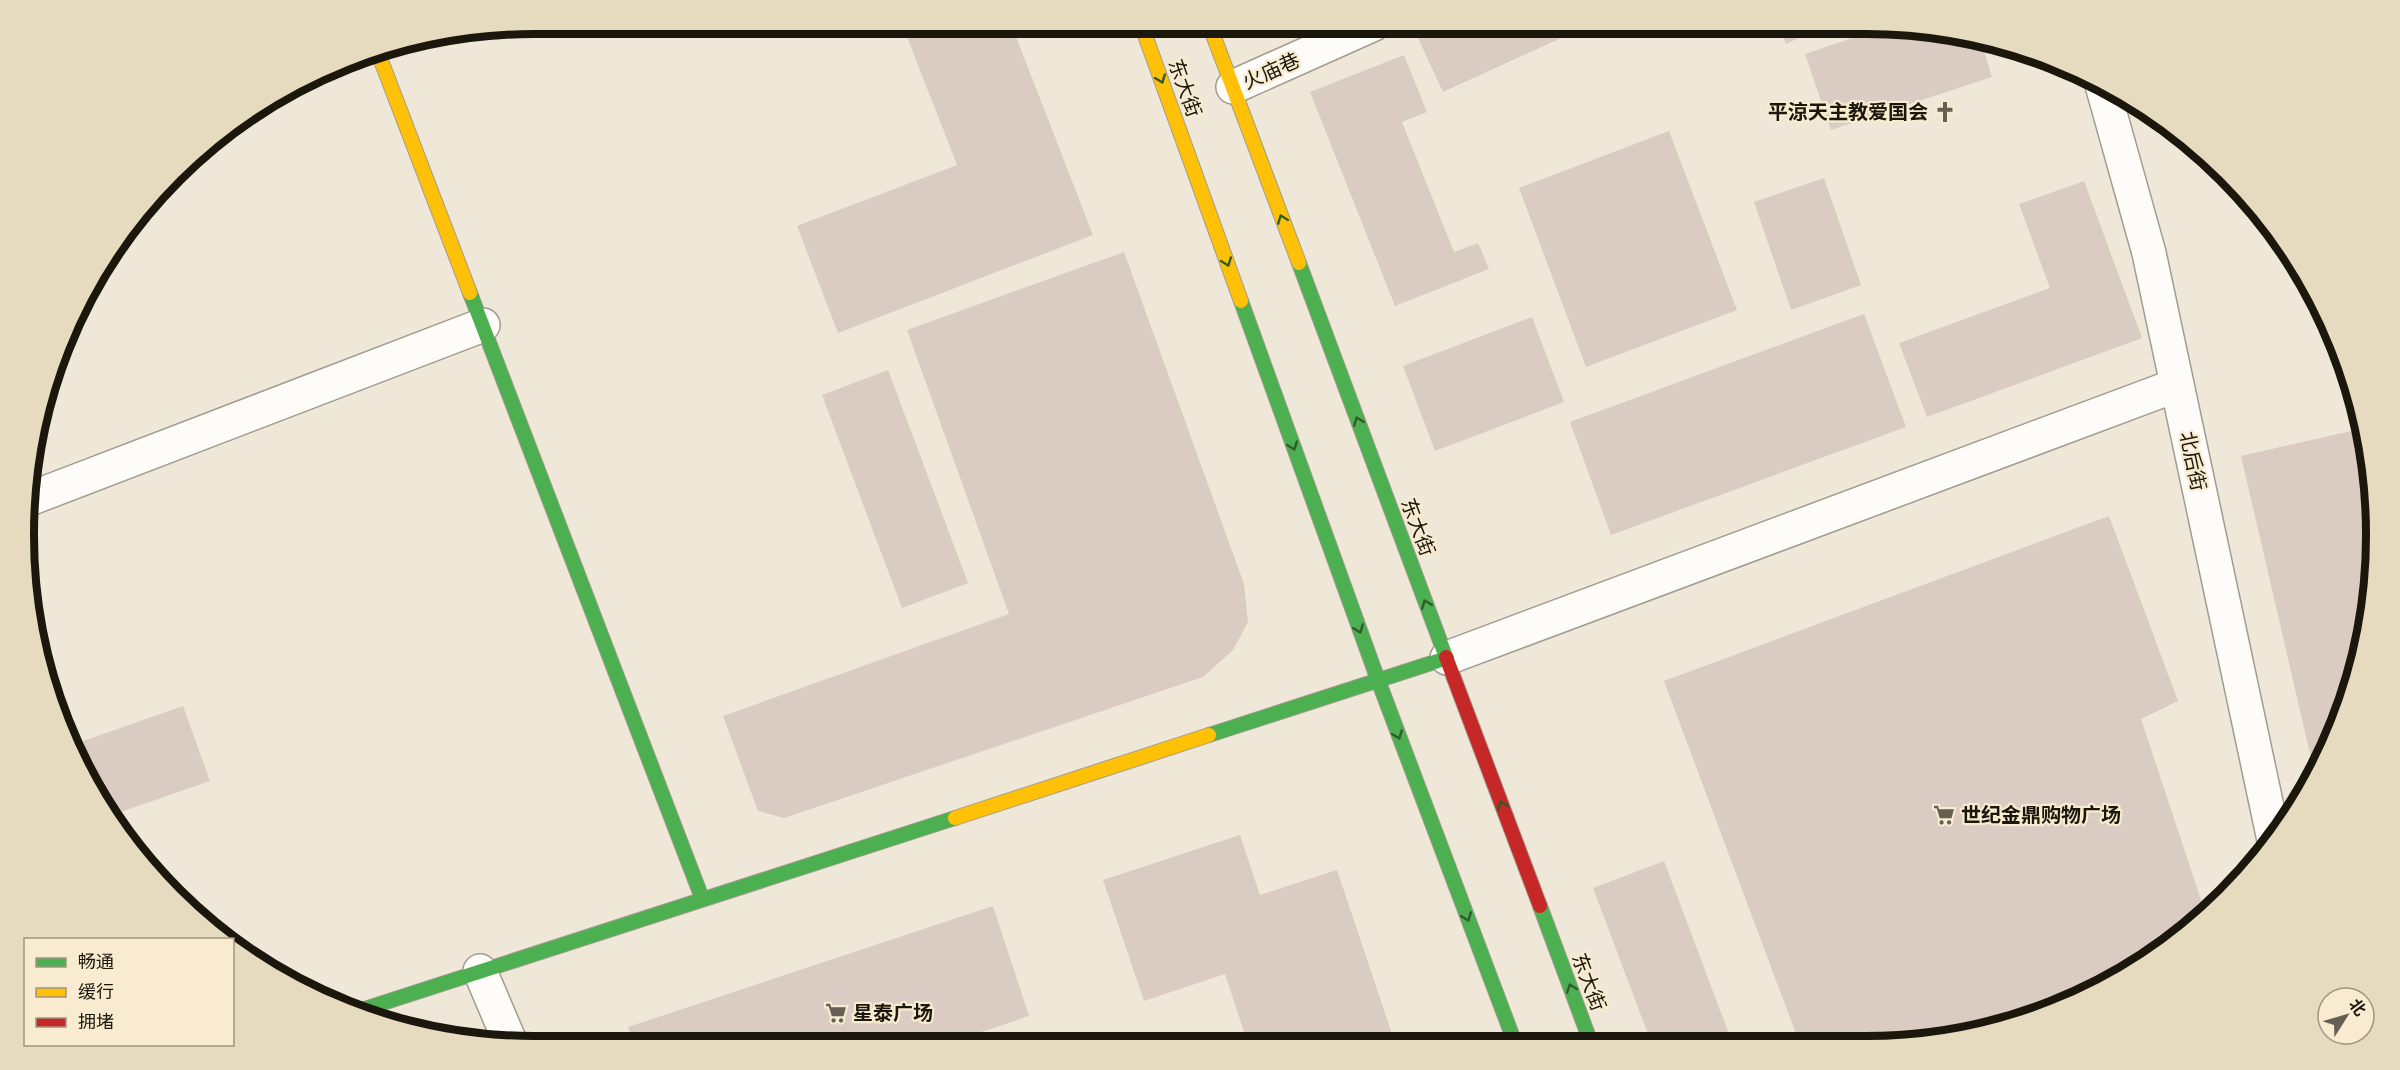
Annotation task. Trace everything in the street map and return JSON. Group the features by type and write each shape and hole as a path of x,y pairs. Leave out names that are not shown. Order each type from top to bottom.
{"main road":[{"name":"东大街","path":"1145,34 1378,681 1512,1036"},
{"name":"东大街","path":"1213,34 1588,1036"},
{"path":"381,59 702,898"},
{"path":"369,1007 1447,658"}],"street":[{"name":"火庙巷","path":"1233,87 1352,34"},
{"name":"北后街","path":"2105,97 2149,253 2271,827"},
{"path":"37,496 483,325"},
{"path":"1447,658 2177,385"},
{"path":"480,971 507,1034"}],"building":[{"path":"906,34 1015,34 1093,235 838,333 797,226 957,165"},
{"path":"1427,34 1570,34 1443,92 1418,38"},
{"path":"1782,34 1807,34 1786,44"},
{"path":"1864,34 1930,39 1983,49 1992,77 1831,130 1805,54"},
{"path":"1404,55 1427,112 1402,122 1454,252 1478,243 1489,269 1395,306 1310,92"},
{"path":"1669,131 1737,310 1586,367 1519,188"},
{"path":"1824,178 1861,285 1791,310 1754,202"},
{"path":"2084,181 2142,338 1927,417 1899,343 2050,288 2019,204"},
{"path":"1124,252 1244,584 1248,622 1233,650 1203,677 784,818 758,811 723,716 1009,614 907,330"},
{"path":"1864,314 1906,427 1611,535 1570,422"},
{"path":"1532,317 1564,402 1435,451 1403,366"},
{"path":"888,370 968,583 902,608 822,395"},
{"path":"2354,430 2356,437 2366,535 2361,600 2356,633 2339,696 2312,760 2241,456"},
{"name":"世纪金鼎购物广场","path":"2109,516 2178,701 2141,719 2202,904 2170,932 2115,968 2086,984 2026,1009 1963,1026 1930,1031 1865,1036 1797,1036 1664,681"},
{"path":"183,706 210,781 119,813 80,742"},
{"path":"1240,835 1260,895 1337,870 1393,1036 1245,1036 1225,974 1144,1001 1103,880"},
{"path":"1664,861 1730,1036 1649,1036 1593,888"},
{"path":"993,906 1029,1016 969,1036 631,1036 628,1027"}],"traffic: fast":[{"path":"1299,263 1446,657"},
{"path":"470,293 702,898"},
{"path":"1241,301 1378,680 1512,1036"},
{"path":"1209,735 1447,658"},
{"path":"370,1007 955,818"},
{"path":"1540,906 1588,1036"}],"traffic: slow":[{"path":"1145,34 1241,301"},
{"path":"1213,34 1299,263"},
{"path":"380,59 470,293"},
{"path":"955,818 1209,735"}],"traffic: jam":[{"path":"1446,657 1540,906"}],"place":[{"name":"平涼天主教爱国会","path":"1945,112"},
{"name":"世纪金鼎购物广场","path":"1944,815"},
{"name":"星泰广场","path":"836,1013"}]}
